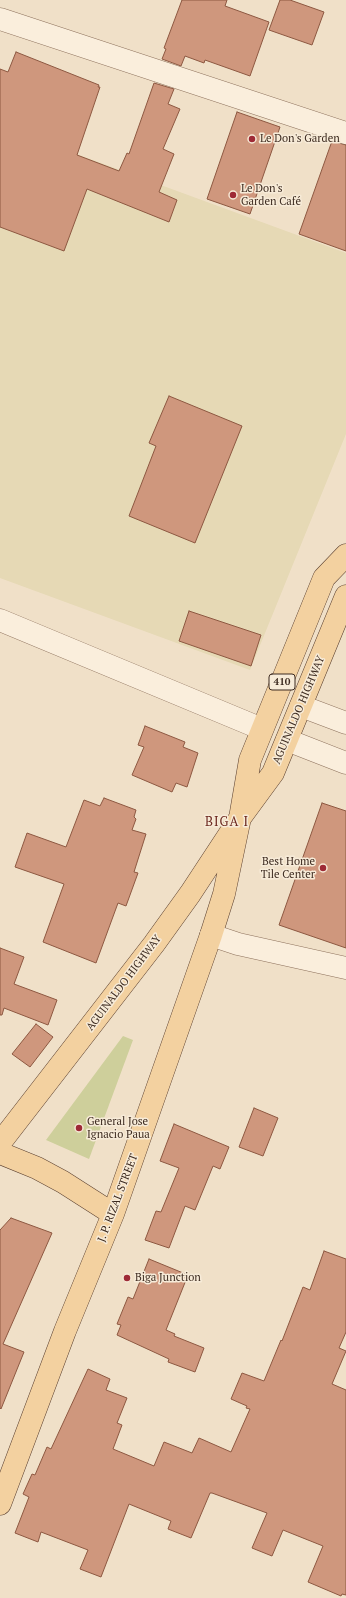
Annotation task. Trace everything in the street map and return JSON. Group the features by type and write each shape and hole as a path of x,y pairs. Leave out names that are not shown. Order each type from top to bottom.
{"main road":[{"name":"AGUINALDO HIGHWAY","path":"240,818 250,760 262,729 324,578 346,555"},
{"name":"AGUINALDO HIGHWAY","path":"4,1131 158,938 190,894 240,818 273,773 302,706 346,596"},
{"name":"J. P. RIZAL STREET","path":"0,1504 65,1331 113,1214 212,935 224,894 240,818"},
{"path":"0,1153 36,1168 63,1182 113,1214"}],"street":[{"path":"0,19 346,133"},
{"path":"0,620 262,729"},
{"path":"302,706 346,723"},
{"path":"287,740 346,764"},
{"path":"212,935 238,944 346,968"}],"shaded area":[{"path":"0,126 346,253 346,434 250,670 0,578"}],"green space":[{"path":"123,1036 133,1040 89,1159 46,1140"}],"building":[{"path":"182,0 227,0 225,6 269,22 250,76 205,60 204,63 185,56 181,66 162,59 166,49 164,48"},
{"path":"280,0 290,0 324,12 312,45 269,30"},
{"path":"16,52 99,85 98,87 100,87 77,155 119,171 127,153 129,154 154,83 174,89 168,104 180,109 163,149 174,154 159,192 177,200 169,222 87,189 64,251 0,227 0,69 8,72"},
{"path":"237,112 280,127 250,214 207,199"},
{"path":"332,141 346,145 346,251 299,234"},
{"path":"169,396 242,426 195,543 129,516 156,446 149,443"},
{"path":"189,611 261,635 251,666 179,641"},
{"path":"145,726 185,742 183,747 198,753 187,787 176,783 172,792 132,775 144,747 138,745"},
{"path":"104,798 136,810 134,817 136,819 132,830 146,834 134,872 138,873 126,906 118,903 96,963 43,942 64,884 15,867 27,833 66,847 84,800 100,806"},
{"name":"Best Home Tile Center","path":"322,803 346,811 346,948 279,925"},
{"path":"0,948 24,957 14,984 57,1000 48,1025 4,1008 2,1015 0,1015"},
{"path":"36,1024 53,1037 30,1067 12,1054"},
{"path":"254,1108 278,1118 263,1156 239,1147"},
{"path":"174,1124 229,1147 220,1169 213,1166 195,1210 185,1206 169,1248 145,1240 156,1211 161,1212 179,1168 160,1161"},
{"path":"11,1218 52,1233 3,1344 24,1352 1,1409 0,1230"},
{"path":"324,1251 346,1259 346,1332 339,1348 346,1351 332,1384 346,1390 346,1595 342,1594 341,1596 308,1582 323,1546 283,1530 272,1556 252,1548 267,1513 212,1493 210,1493 191,1538 168,1529 171,1521 129,1504 101,1577 80,1569 88,1550 41,1532 38,1542 15,1533 29,1497 23,1494 32,1474 35,1475 47,1447 51,1449 88,1369 110,1379 106,1390 127,1398 117,1423 122,1425 113,1449 154,1466 164,1442 192,1453 199,1438 231,1452 250,1409 246,1408 247,1406 231,1399 242,1373 264,1381 281,1340 282,1341 303,1287 310,1290"},
{"path":"149,1259 188,1275 166,1330 175,1334 174,1336 204,1348 195,1372 168,1362 169,1359 117,1335 121,1325 117,1324 128,1297 133,1299"}],"place":[{"name":"Le Don's Garden","path":"252,139"},
{"name":"Le Don's Garden Café","path":"233,195"},
{"name":"Best Home Tile Center","path":"323,868"},
{"name":"General Jose Ignacio Paua","path":"79,1128"},
{"name":"Biga Junction","path":"127,1278"}],"district":[{"name":"BIGA I","path":"227,822"}]}
